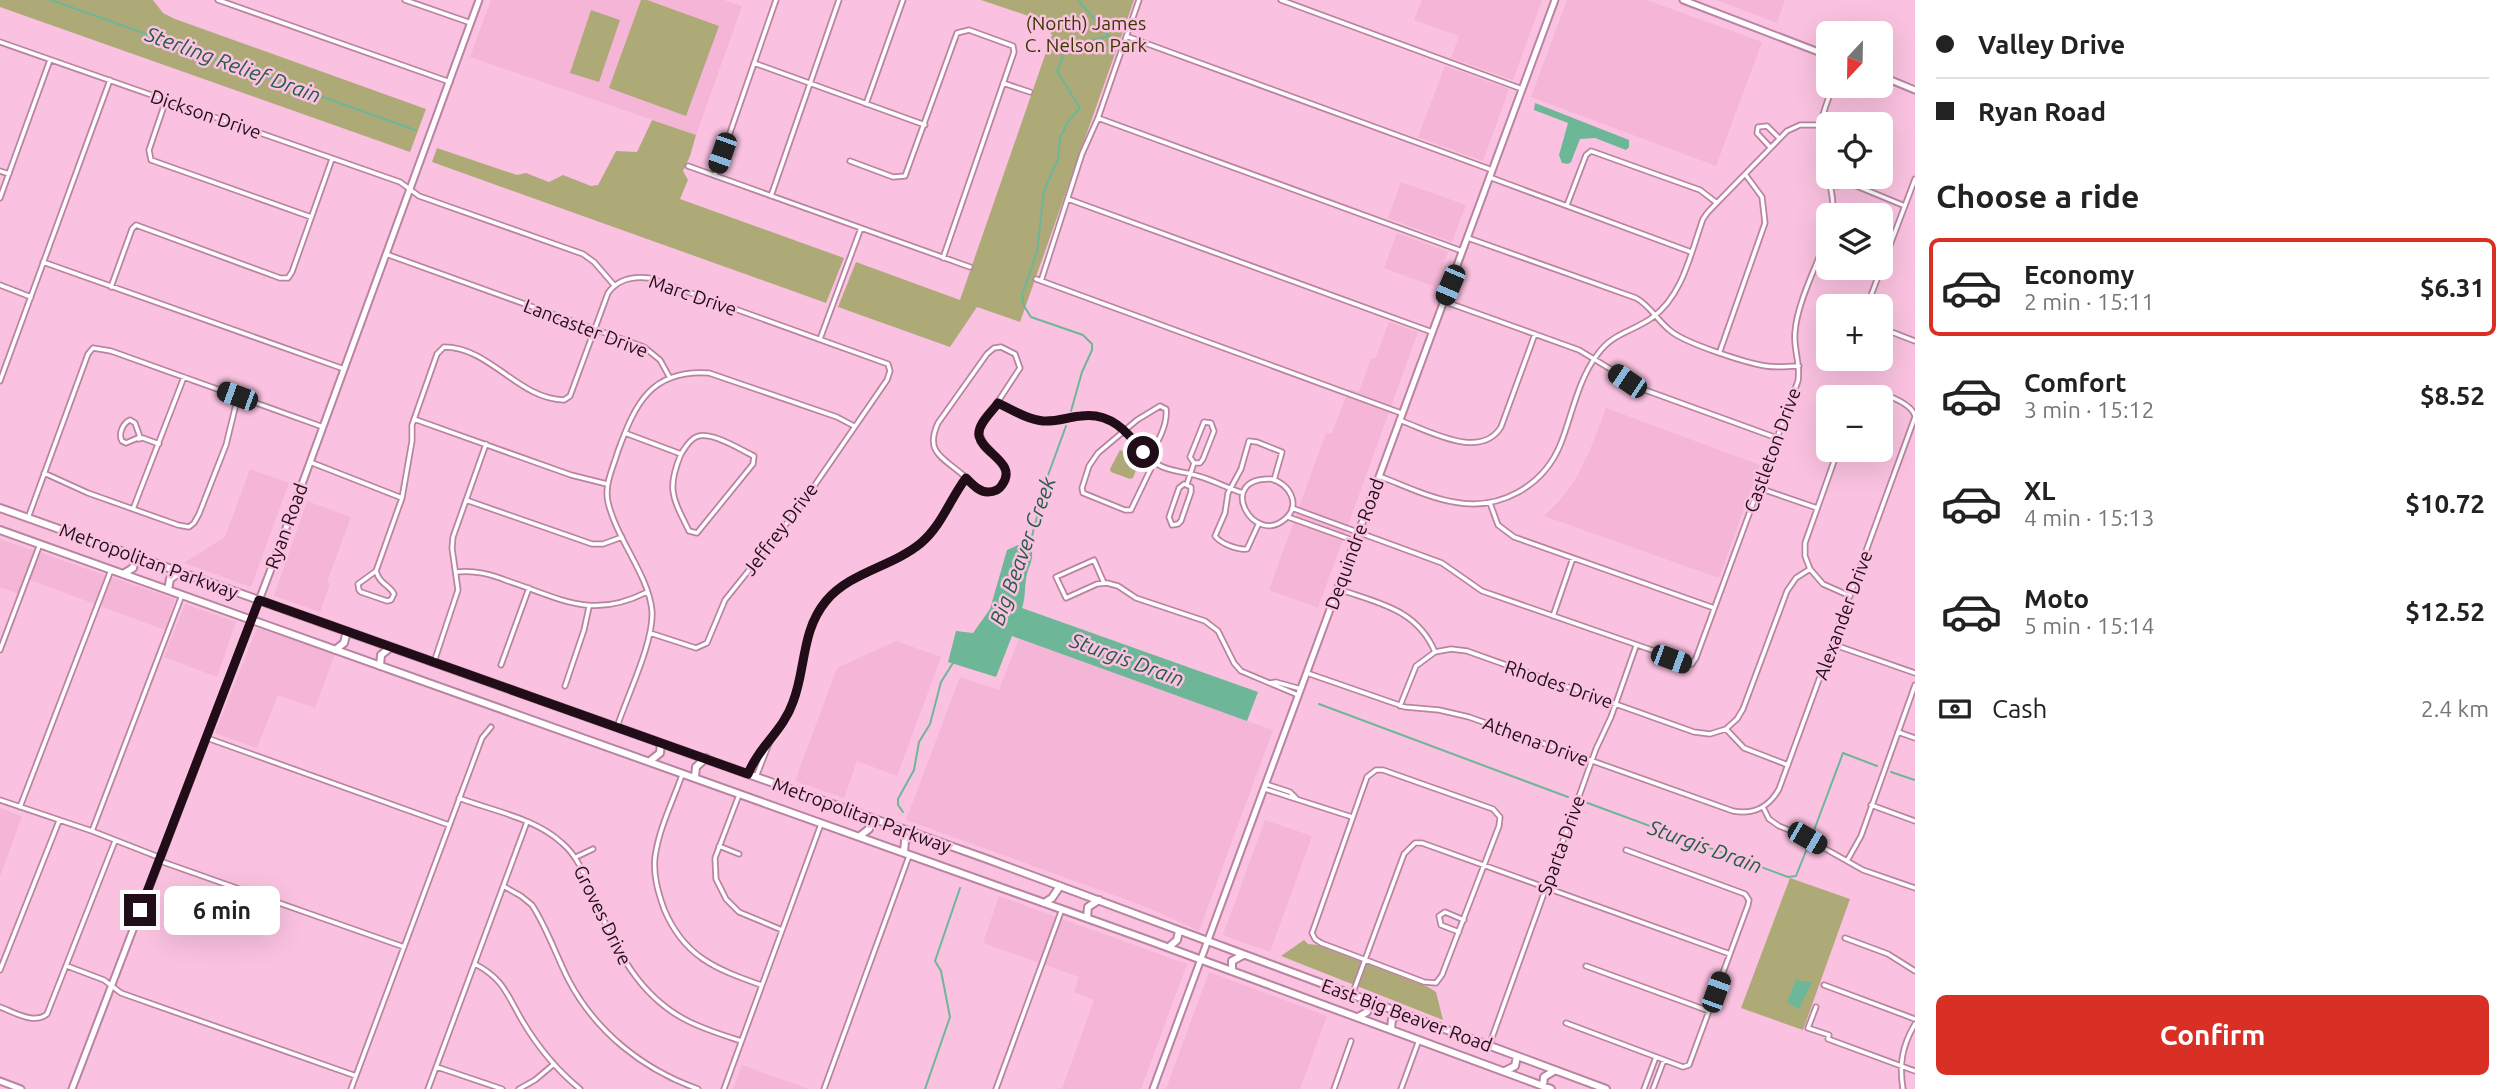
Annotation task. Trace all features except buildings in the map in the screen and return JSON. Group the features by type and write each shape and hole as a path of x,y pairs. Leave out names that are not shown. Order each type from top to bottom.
{"main road":[{"name":"Ryan Road","path":"72,1089 259,600 479,0"},
{"name":"Dequindre Road","path":"1153,1089 1555,0"},
{"path":"1683,0 1816,51"},
{"path":"1894,81 1915,90"},
{"name":"Metropolitan Parkway","path":"0,508 706,758 1208,941"},
{"name":"Metropolitan Parkway","path":"0,530 1202,959"},
{"path":"123,574 133,568 136,556"},
{"path":"168,590 170,579 180,572"},
{"path":"335,650 344,642 347,631"},
{"path":"380,666 381,655 391,647"},
{"path":"650,761 660,753 661,743"},
{"path":"695,777 696,766 706,758"},
{"path":"860,836 869,829 871,818"},
{"path":"907,853 905,841 915,833"},
{"path":"1044,903 1052,898 1060,886"},
{"path":"1087,918 1088,907 1099,900"},
{"path":"1169,947 1177,940 1179,931"},
{"name":"East Big Beaver Road","path":"1208,941 1606,1089"},
{"path":"1232,971 1233,961 1245,955"},
{"name":"East Big Beaver Road","path":"1202,959 1551,1089"},
{"path":"1357,1017 1367,1012 1369,1001"},
{"path":"1391,1029 1392,1019 1403,1014"},
{"path":"1503,1072 1515,1066 1517,1056"},
{"path":"1543,1088 1546,1075 1556,1071"},
{"path":"0,1081 21,1089"}],"street":[{"path":"218,0 450,82"},
{"path":"405,0 471,23"},
{"path":"715,176 776,0"},
{"path":"771,196 839,0"},
{"path":"866,104 903,0"},
{"path":"1139,0 1038,280 1401,413"},
{"path":"1281,0 1522,89"},
{"path":"850,161 894,177 905,176 957,33 970,30 1013,46 1014,51 943,258"},
{"path":"1126,36 1691,251"},
{"name":"Dickson Drive","path":"0,43 400,182 419,196 583,254 594,262 614,285"},
{"path":"0,198 50,60"},
{"path":"754,63 925,125"},
{"path":"0,382 110,80"},
{"path":"1003,83 1030,92"},
{"path":"166,100 148,158 311,217"},
{"path":"1098,117 1462,251"},
{"path":"1378,476 1447,501 1468,504 1490,503 1527,487 1548,466 1557,452 1594,359 1614,337 1645,323 1674,295 1703,219 1791,128 1816,125"},
{"path":"1770,147 1757,134 1758,127 1767,126 1779,138"},
{"path":"1567,205 1586,155 1591,151 1700,190 1717,203"},
{"path":"111,287 132,229 136,225 280,278 288,278 332,159"},
{"path":"688,166 971,267"},
{"path":"0,171 9,174"},
{"path":"1720,351 1765,223 1762,197 1745,174"},
{"path":"1872,294 1915,179"},
{"path":"1864,189 1905,206"},
{"path":"1068,199 1432,332"},
{"path":"820,339 861,228"},
{"path":"1467,237 1636,298 1678,336 1759,365 1799,366"},
{"name":"Lancaster Drive","path":"386,254 650,351 663,363 670,378"},
{"path":"43,262 344,369"},
{"name":"Castleton Drive","path":"1636,646 1692,664 1696,658 1798,381 1799,366 1794,339 1796,325 1816,269"},
{"name":"Marc Drive","path":"614,285 631,277 649,278 880,360 890,367"},
{"path":"0,285 31,296"},
{"path":"376,571 380,582 393,591 391,600 387,601 359,590 360,582 376,571 402,498 413,419 437,354 444,347 468,353 527,388 564,400 570,396 605,300 614,285"},
{"path":"1443,300 1579,350 1645,390 1777,438"},
{"path":"1893,333 1915,341"},
{"path":"1399,420 1466,443 1480,443 1490,439 1500,427 1535,334"},
{"path":"1001,347 1016,354 1020,368 998,403 981,425 979,433 981,440 1005,467 1004,483 995,491 986,492 978,489 939,456 934,446 934,431 987,354 994,348 1001,347"},
{"path":"28,517 88,354 93,348 111,351 184,376 323,427"},
{"name":"Jeffrey Drive","path":"650,633 696,648 707,643 725,600 799,508 887,380 890,367"},
{"path":"617,727 650,633 652,609 609,506 607,484 633,412 642,398 655,386 670,378 690,373 716,374 837,417 854,426"},
{"path":"133,509 184,376"},
{"path":"44,473 88,493 182,527 192,525 199,514 226,444 237,396"},
{"path":"1893,399 1907,405 1915,415"},
{"path":"998,403 1017,413 1046,421 1082,416 1098,416 1113,421 1126,430 1154,462 1170,470 1191,474 1243,493"},
{"path":"1147,457 1159,437 1167,415 1166,409 1160,406 1126,430 1092,461 1082,485 1083,493 1131,510 1154,462"},
{"name":"Alexander Drive","path":"1763,807 1777,793 1788,765 1915,415"},
{"path":"413,419 593,482 607,484"},
{"path":"140,437 135,423 130,420 124,425 120,435 126,443 140,437 159,444"},
{"path":"1187,484 1191,486 1191,492 1179,523 1172,525 1169,517 1179,488 1187,484 1191,474 1194,463 1191,454 1201,426 1209,422 1214,430 1203,459 1194,463"},
{"path":"625,433 681,454"},
{"path":"702,435 734,445 754,456 755,460 697,533 689,531 672,493 672,479 681,454 690,442 702,435"},
{"path":"1259,523 1247,549 1216,539 1214,533 1225,513 1230,489 1242,464 1247,443 1252,440 1282,452 1275,480"},
{"path":"435,662 457,597 452,541 486,444"},
{"path":"310,462 402,498"},
{"path":"1833,462 1805,543 1805,556 1810,569 1823,584 1850,596"},
{"path":"748,774 782,727 793,704 804,646 826,601 847,583 894,561 920,544 939,523 966,478"},
{"path":"1275,480 1284,484 1291,492 1290,512 1276,525 1259,523 1245,511 1243,493 1255,481 1275,480"},
{"path":"1759,487 1816,508"},
{"path":"467,500 592,544 603,544 621,537"},
{"path":"1490,503 1496,520 1506,533 1714,608"},
{"path":"1290,512 1442,563 1477,589 1636,646"},
{"path":"1290,512 1356,541"},
{"path":"0,650 40,544"},
{"path":"1553,617 1573,558"},
{"path":"1104,583 1094,560 1056,577 1066,598 1104,583 1118,586 1136,598 1210,624 1220,634 1238,668 1270,683 1276,682 1299,692"},
{"path":"1788,765 1744,748 1726,729 1743,709 1787,591 1796,578 1810,569"},
{"path":"20,807 111,570"},
{"path":"456,572 480,571 570,603 589,607 619,605 647,592"},
{"path":"501,665 529,588"},
{"path":"1338,589 1408,616 1424,631 1435,652 1414,670 1400,706"},
{"path":"92,831 182,595"},
{"path":"565,685 589,607"},
{"path":"1832,644 1915,673"},
{"name":"Sparta Drive","path":"1489,1046 1591,761 1616,704 1636,646"},
{"name":"Rhodes Drive","path":"1435,652 1451,649 1467,652 1698,733 1715,733 1726,729"},
{"name":"Athena Drive","path":"1307,673 1400,706 1446,711 1469,717 1733,811 1747,812 1763,807"},
{"path":"1847,861 1856,846 1915,685"},
{"path":"351,1089 482,738 491,727"},
{"path":"1898,732 1915,738"},
{"path":"206,738 449,825"},
{"path":"756,777 762,753"},
{"path":"1383,770 1488,807 1499,814 1501,821 1484,866 1443,975 1436,983 1424,982 1365,960 1321,943 1312,936 1312,926 1367,777 1372,772 1383,770"},
{"path":"683,773 655,858 656,880 662,902 678,935 694,954 714,967 762,985"},
{"path":"1265,786 1290,792 1296,798 1352,817"},
{"path":"739,793 715,858 716,879 730,904 744,916 782,930"},
{"name":"Groves Drive","path":"459,798 527,822 551,834 576,857 616,947 643,987 665,1007 685,1020 741,1041"},
{"path":"0,800 92,831 160,859 404,947"},
{"path":"1871,805 1915,821"},
{"path":"1763,807 1769,819 1779,826 1807,838 1863,870 1915,888"},
{"path":"0,970 59,821"},
{"path":"428,1089 527,822"},
{"path":"724,1089 821,822"},
{"path":"0,1007 33,1019 41,1018 49,1010 115,841"},
{"path":"1352,995 1405,854 1411,845 1422,843 1730,954"},
{"path":"719,846 739,853"},
{"path":"576,857 593,849"},
{"path":"1566,1023 1687,1067 1730,954 1748,898 1741,892 1626,850"},
{"path":"824,1089 907,853"},
{"path":"505,887 527,900 536,912 577,996 599,1024 630,1053 664,1075 698,1089"},
{"path":"996,1089 1062,909"},
{"path":"1459,932 1441,925 1439,916 1445,912 1464,920"},
{"path":"1845,938 1888,954 1915,971"},
{"path":"475,964 502,983 523,1023 554,1064 580,1089"},
{"path":"66,966 104,980 121,993 356,1076"},
{"path":"1586,966 1709,1011"},
{"path":"1824,985 1915,1021 1899,1065 1903,1089"},
{"path":"1816,1007 1808,1028 1829,1035 1828,1039 1915,1071"},
{"path":"1401,1089 1419,1040"},
{"path":"1334,1089 1351,1041"},
{"path":"1644,1089 1656,1057"},
{"path":"1653,1089 1664,1060"},
{"path":"519,1089 554,1064"},
{"path":"437,1067 502,1089"}],"shaded area":[{"path":"491,0 724,0 742,6 696,135 470,57"},
{"path":"1422,0 1542,0 1513,80 1451,58 1459,36 1414,20"},
{"path":"1567,0 1647,0 1762,42 1716,166 1531,97"},
{"path":"1717,0 1785,0 1777,23"},
{"path":"1445,66 1509,89 1483,161 1418,137"},
{"path":"1401,182 1466,205 1452,242 1388,218"},
{"path":"1397,233 1448,252 1435,287 1384,268"},
{"path":"1389,322 1418,332 1318,608 1269,590 1326,433 1332,433 1349,389 1359,392 1371,358 1375,359"},
{"path":"1606,408 1760,465 1719,578 1544,516 1577,477"},
{"path":"250,469 289,483 251,587 184,563 225,537"},
{"path":"307,501 351,517 327,582 330,584 320,612 274,596"},
{"path":"0,539 175,599 165,630 30,580 24,596 0,587"},
{"path":"185,604 236,622 217,677 164,657"},
{"path":"257,628 335,654 315,708 278,695 257,748 215,733"},
{"path":"1019,639 1273,730 1199,931 1149,908 906,820 960,677 999,690"},
{"path":"896,641 941,657 897,776 857,761 844,798 795,781 837,668"},
{"path":"0,808 22,816 0,877"},
{"path":"1265,820 1312,836 1270,952 1223,935"},
{"path":"999,896 1187,964 1141,1089 1062,1089 1094,1000 1074,992 1079,977 983,943"},
{"path":"1209,972 1327,1016 1300,1089 1166,1089"},
{"path":"742,1065 809,1089 733,1089"}],"green space":[{"name":"Sterling Relief Drain","path":"0,0 153,0 163,13 175,19 426,109 410,152 0,7"},
{"path":"641,0 719,26 686,116 609,88"},
{"name":"(North) James C. Nelson Park","path":"981,0 1134,0 1020,322 977,307 950,347 838,307 856,262 960,300 1052,35 1040,20"},
{"path":"591,10 620,20 599,82 570,73"},
{"path":"652,120 696,135 683,171 688,180 680,199 844,258 826,303 432,162 437,148 517,175 526,173 549,182 563,175 591,186 598,185 616,151 637,152"},
{"path":"1120,450 1140,459 1133,478 1111,472"},
{"path":"1790,878 1850,899 1803,1030 1741,1008"},
{"path":"1304,940 1308,944 1428,987 1436,992 1443,1020 1281,956"}],"water":[{"path":"1535,103 1629,140 1629,147 1626,150 1595,138 1580,139 1571,162 1562,163 1559,155 1568,123 1534,110"},
{"path":"1018,545 1032,552 1022,608 1258,692 1247,721 1012,636 996,677 948,662 956,631 973,633 990,609 1007,550"},
{"path":"1796,980 1812,982 1799,1009 1787,1003"}],"waterway":[{"name":"Sterling Relief Drain","path":"51,0 415,130"},
{"name":"Big Beaver Creek","path":"1071,411 1092,344 1083,335 1031,317 1024,306 1022,295 1037,252 1044,191 1058,159 1060,138 1069,120 1080,108 1057,71 1067,47 1109,36 1078,0"},
{"name":"Big Beaver Creek","path":"1024,548 1031,540 1047,478 1066,426"},
{"name":"Big Beaver Creek","path":"903,812 898,805 898,799 914,770 919,742 930,724 941,682 953,663"},
{"name":"Sturgis Drain","path":"1319,704 1568,797"},
{"name":"Sturgis Drain","path":"1813,833 1843,753 1877,766"},
{"name":"Sturgis Drain","path":"1891,772 1915,780"},
{"name":"Sturgis Drain","path":"1585,802 1788,877 1796,876 1808,846"},
{"name":"Big Beaver Creek","path":"925,1089 950,1017 941,971 935,961 960,888"}],"route":[{"path":"140,910 259,600 748,774 759,752 782,727 793,704 803,652 819,611 826,601 847,583 894,561 920,544 939,523 966,478 978,489 986,492 995,491 1002,486 1006,478 1005,467 979,437 981,425 998,403 1021,415 1041,421 1087,415 1107,419 1126,430 1143,452"}]}
